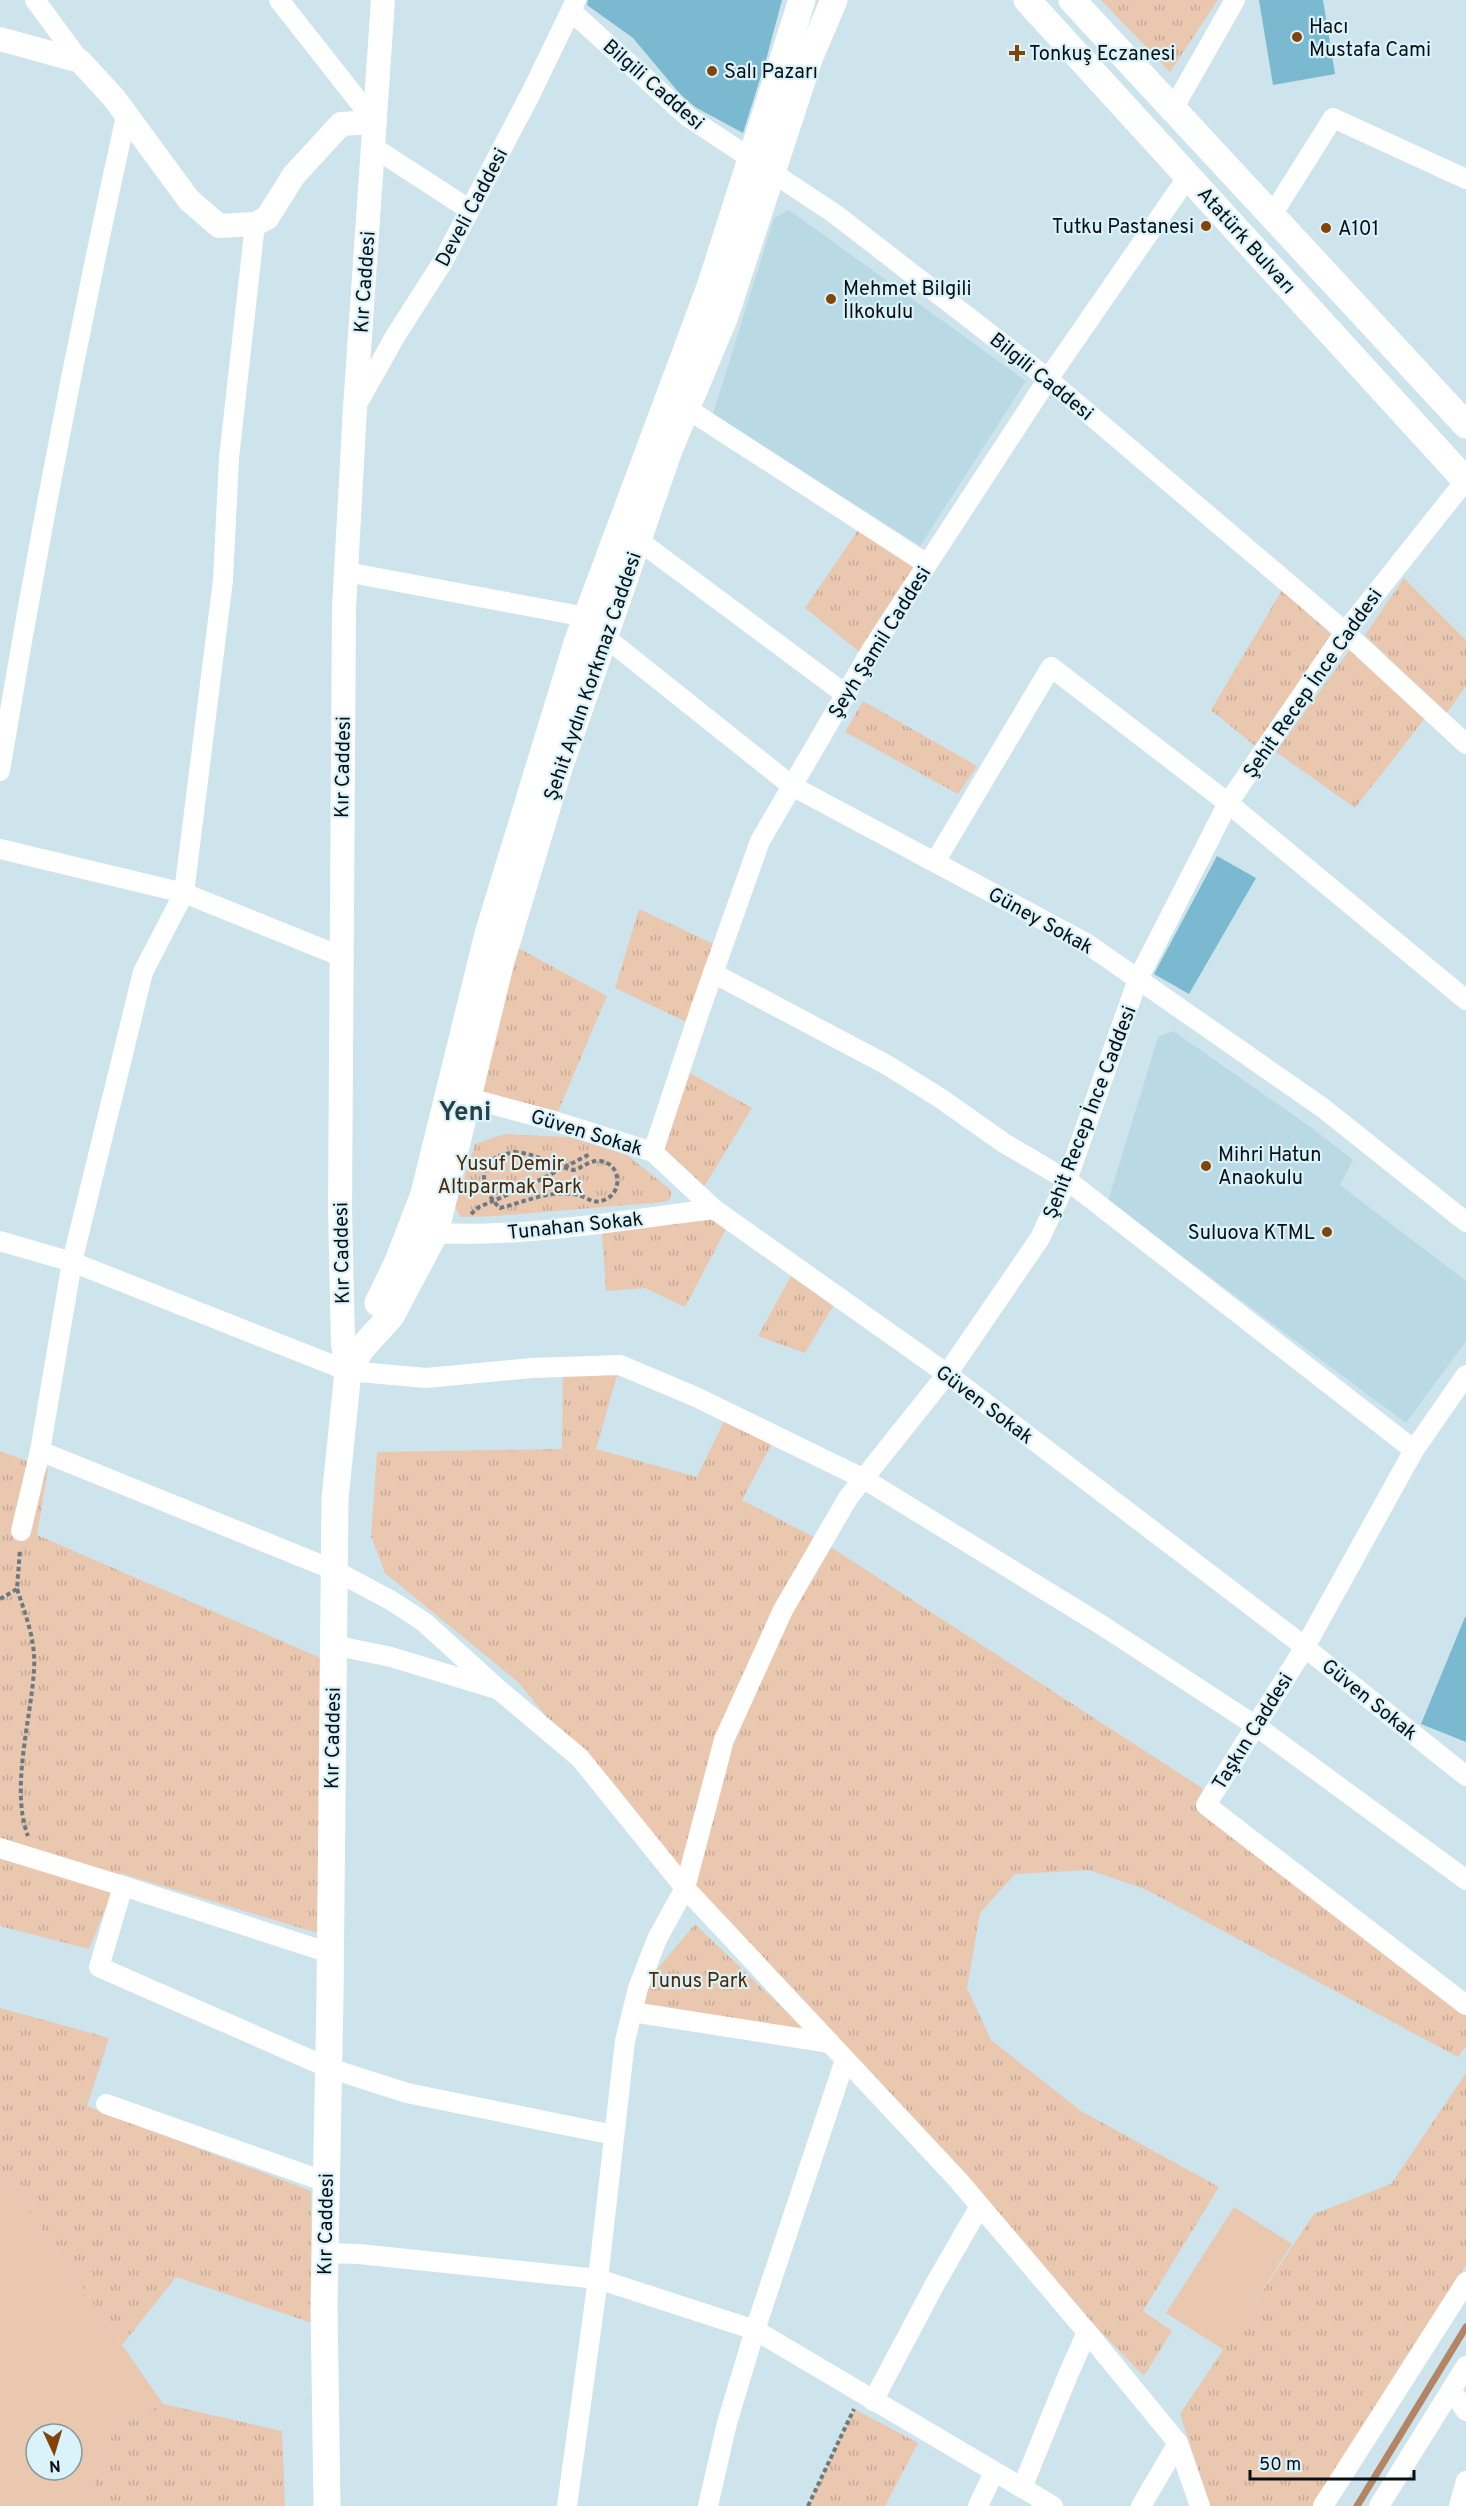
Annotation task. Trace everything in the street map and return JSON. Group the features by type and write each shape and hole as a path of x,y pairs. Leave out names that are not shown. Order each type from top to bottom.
{"main road":[{"name":"Şehit Aydın Korkmaz Caddesi","path":"355,1360 391,1316 435,1233 500,965 558,771 669,450 725,316 802,0"},
{"name":"Şehit Aydın Korkmaz Caddesi","path":"355,1360 372,1315 397,1264 424,1194 490,924 586,617 710,287 834,0"},
{"name":"Atatürk Bulvarı","path":"1027,0 1466,481"},
{"name":"Atatürk Bulvarı","path":"1072,0 1466,425"},
{"name":"Kır Caddesi","path":"327,2506 325,2253 335,1499 355,1360"}],"street":[{"path":"35,0 189,200 219,226 255,224 267,218 294,175 341,124 375,122"},
{"path":"279,0 375,122"},
{"name":"Kır Caddesi","path":"355,1360 343,1344 340,1220 340,956 346,572 354,408 383,0"},
{"path":"1173,109 1236,0"},
{"name":"Bilgili Caddesi","path":"573,5 688,117 835,214 1048,380 1344,632 1466,744"},
{"name":"Develi Caddesi","path":"354,408 396,335 442,263 573,5"},
{"path":"0,39 80,61"},
{"path":"0,771 36,556 92,271 126,116"},
{"path":"1272,215 1334,117 1466,179"},
{"path":"373,147 470,210"},
{"name":"Şeyh Şamil Caddesi","path":"653,1152 760,841 845,694 927,564 1048,380 1189,176"},
{"path":"21,1531 40,1451 72,1262 143,972 184,893 223,580 229,458 255,224"},
{"path":"686,408 927,564"},
{"name":"Şehit Recep İnce Caddesi","path":"567,2506 598,2279 625,2041 638,1988 657,1939 685,1888 724,1740 783,1610 848,1498 947,1374 1040,1238 1067,1180 1138,979 1228,803 1344,632 1466,481"},
{"path":"638,540 845,694"},
{"path":"346,572 586,617"},
{"name":"Güney Sokak","path":"605,637 792,786 1086,943 1323,1108 1466,1222"},
{"path":"935,862 1051,667 1228,803 1466,1000"},
{"path":"0,849 184,893 340,956"},
{"path":"713,973 887,1065 940,1098 1004,1143 1067,1180 1414,1450"},
{"name":"Güven Sokak","path":"469,1098 653,1152 714,1209 947,1374 1305,1647 1466,1776"},
{"name":"Tunahan Sokak","path":"435,1233 468,1235 602,1223 714,1209"},
{"path":"0,1241 72,1262 355,1360 426,1378 532,1368 620,1365 696,1397 864,1479 1100,1624 1256,1726 1466,1880"},
{"name":"Taşkın Caddesi","path":"1466,1375 1414,1450 1305,1647 1206,1805 1466,2005"},
{"path":"40,1451 334,1570 392,1601 424,1622 499,1690 580,1758 685,1888 980,2206 1087,2332 1178,2443 1200,2506"},
{"path":"333,1645 391,1657 499,1690"},
{"path":"0,1848 330,1953"},
{"path":"123,1886 99,1967 329,2068 407,2093 614,2135"},
{"path":"632,2012 830,2043"},
{"path":"708,2506 727,2423 754,2330 845,2060"},
{"path":"106,2104 326,2182"},
{"path":"867,2398 980,2206"},
{"path":"325,2253 359,2254 598,2279 754,2330 1053,2506"},
{"path":"1323,2506 1466,2282"},
{"path":"1022,2488 1087,2332"},
{"path":"1379,2506 1466,2366"},
{"path":"1451,2390 1466,2411"},
{"path":"1142,2506 1178,2443"},
{"path":"978,2506 994,2472"},
{"path":"1460,2506 1466,2481"}],"path":[{"path":"468,1235 471,1213 565,1168 612,1140"},
{"path":"514,1152 530,1153 565,1168 573,1170 593,1161 602,1161 610,1164 616,1172 618,1185 613,1195 603,1201 591,1202 578,1195 555,1194 537,1196 500,1208 492,1201 484,1182 484,1172 489,1162 497,1156 514,1152"},
{"path":"21,1531 17,1589 33,1636 34,1669 20,1800 23,1823 32,1844 31,1857"},
{"path":"0,1599 17,1589"},
{"path":"808,2506 867,2398"}],"shaded area":[{"name":"Mehmet Bilgili İlkokulu","path":"789,210 1026,381 920,546 713,414 774,218"},
{"path":"1173,1031 1316,1131 1353,1160 1340,1185 1466,1281 1466,1341 1406,1423 1108,1201 1158,1037"}],"green space":[{"path":"1101,0 1218,0 1170,72"},
{"path":"863,523 927,564 867,658 805,608"},
{"path":"1404,578 1466,640 1466,686 1446,714 1365,635"},
{"path":"1282,590 1332,635 1255,746 1211,710"},
{"path":"1351,648 1426,717 1355,808 1276,752"},
{"path":"863,701 977,766 958,794 845,732"},
{"path":"639,909 722,948 695,1026 615,988"},
{"path":"507,942 607,996 554,1121 469,1098"},
{"path":"681,1068 752,1108 699,1195 653,1152"},
{"name":"Yusuf Demir Altıparmak Park","path":"505,1134 569,1137 627,1155 671,1190 671,1199 664,1202 461,1217 455,1207 475,1144"},
{"path":"712,1216 726,1229 685,1307 645,1288 606,1291 602,1232"},
{"path":"791,1276 833,1306 805,1353 758,1336"},
{"path":"620,1365 596,1449 697,1477 728,1413 776,1436 742,1500 823,1542 1202,1788 1206,1805 1466,2005 1466,2046 1458,2057 1145,1889 1089,1870 1015,1874 980,1913 967,1988 991,2040 1081,2111 1219,2187 1143,2311 1172,2331 1144,2376 993,2221 685,1888 519,1683 385,1573 371,1536 377,1452 562,1449 563,1367"},
{"path":"0,1451 48,1469 37,1535 323,1659 317,1933 120,1873 89,1949 0,1926"},
{"name":"Tunus Park","path":"695,1924 814,2038 639,2010 654,1973"},
{"path":"0,2008 109,2038 87,2106 311,2191 312,2323 176,2277 122,2345 0,2169"},
{"path":"1466,2073 1466,2265 1315,2506 1210,2506 1180,2414 1314,2214 1391,2184"},
{"path":"0,2169 163,2404 115,2428 104,2454 88,2506 0,2506"},
{"path":"1234,2207 1292,2244 1224,2350 1166,2313"},
{"path":"163,2404 282,2431 285,2506 88,2506 104,2454 115,2428"},
{"path":"854,2409 918,2443 885,2506 808,2506"}],"building":[{"name":"Salı Pazarı","path":"588,0 782,0 743,133 695,107 680,94 633,38 587,5"},
{"name":"Hacı Mustafa Cami","path":"1259,0 1323,0 1335,74 1273,85"},
{"path":"1217,856 1256,878 1189,994 1154,974"},
{"path":"1466,1617 1466,1742 1421,1724"}],"waterway":[{"path":"1357,2506 1466,2327"}],"place":[{"name":"Hacı Mustafa Cami","path":"1297,37"},
{"name":"Tonkuş Eczanesi","path":"1017,53"},
{"name":"Salı Pazarı","path":"712,71"},
{"name":"Tutku Pastanesi","path":"1206,226"},
{"name":"A101","path":"1326,228"},
{"name":"Mehmet Bilgili İlkokulu","path":"831,299"},
{"name":"Mihri Hatun Anaokulu","path":"1206,1166"},
{"name":"Suluova KTML","path":"1327,1232"}],"district":[{"name":"Yeni","path":"465,1111"}]}
